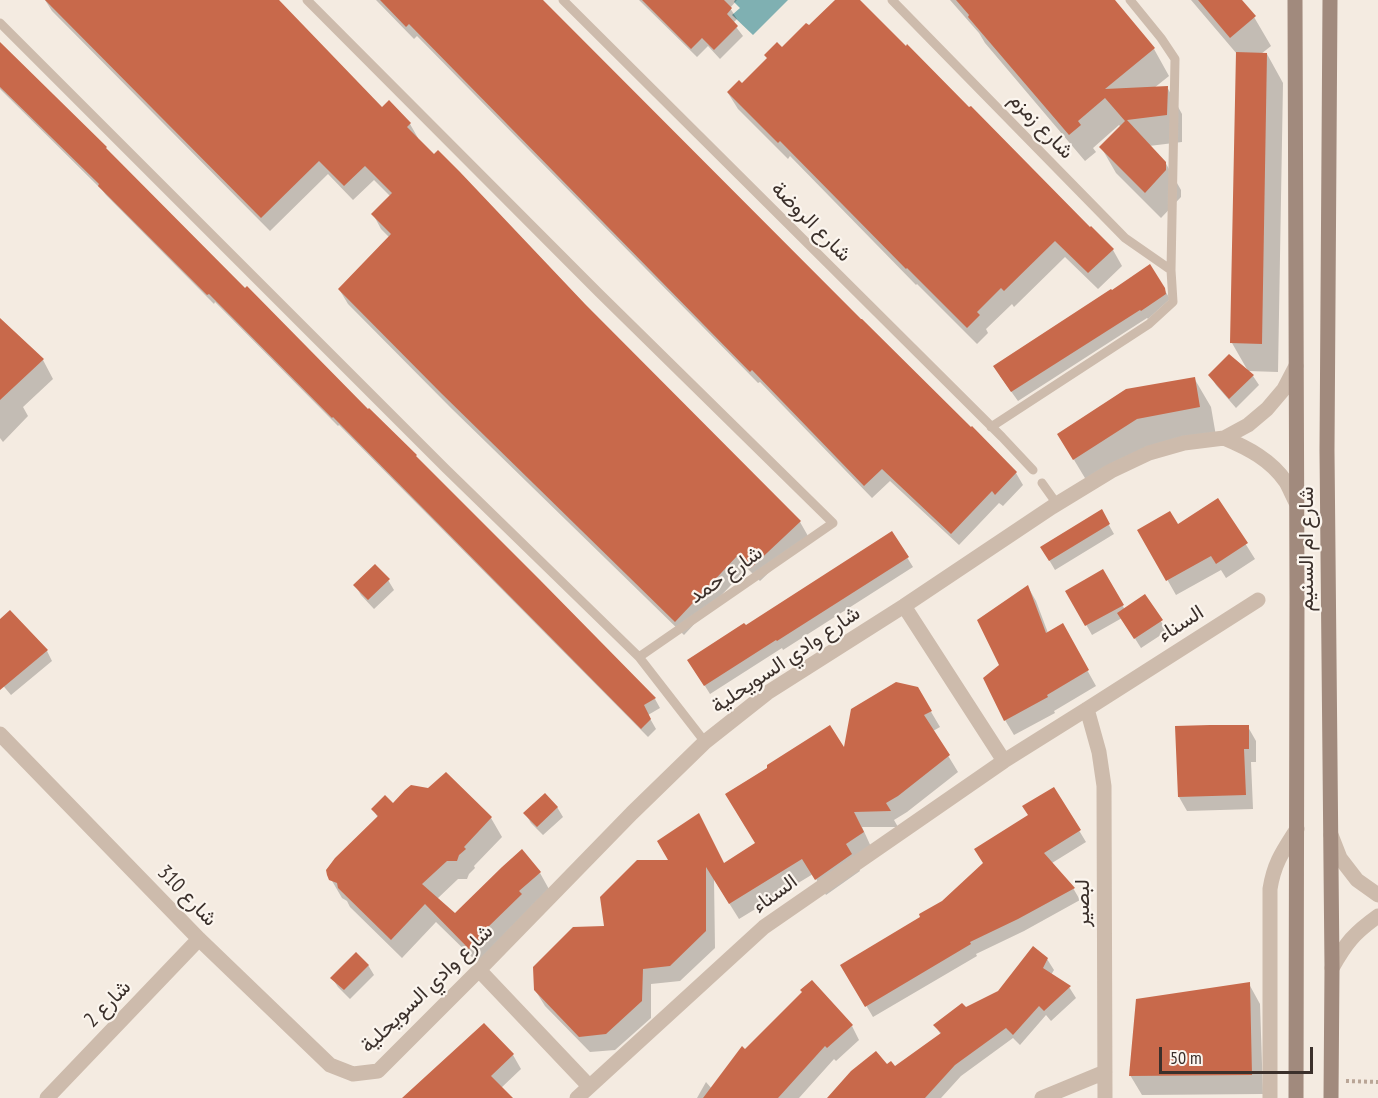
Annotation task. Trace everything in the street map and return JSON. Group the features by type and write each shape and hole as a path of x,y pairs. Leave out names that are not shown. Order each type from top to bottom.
{"main road":[{"name":"شارع ام السنيم","path":"1295,0 1296,1098"},
{"name":"شارع ام السنيم","path":"1330,0 1327,450 1332,968 1331,1098"}],"street":[{"name":"شارع وادي السويحلية","path":"353,1074 378,1071 705,742 767,693 1111,471 1149,453 1184,442 1224,438 1248,425 1268,409 1284,389 1296,366"},
{"name":"شارع وادي السويحلية","path":"1224,438 1248,447 1269,462 1285,482 1297,504"},
{"name":"السناء","path":"577,1098 764,927 1004,760 1258,600"},
{"path":"904,606 1004,760"},
{"name":"لبصير","path":"1087,709 1099,752 1104,786 1105,1098"},
{"name":"شارع 310","path":"0,734 199,939 330,1065 353,1074"},
{"name":"شارع ام السنيم","path":"1270,1098 1270,889 1273,871 1297,829"},
{"path":"1330,834 1340,858 1357,880 1378,895"},
{"path":"1332,968 1344,946 1360,928 1378,916"},
{"name":"شارع 2","path":"47,1098 199,939"},
{"path":"479,970 589,1086"},
{"path":"1042,1098 1105,1072"}],"lane":[{"name":"شارع حمد","path":"307,0 833,523 639,657"},
{"name":"شارع الروضة","path":"563,0 1033,470"},
{"name":"شارع زمزم","path":"892,0 1125,238 1171,270"},
{"path":"992,428 1149,324 1173,302 1171,270 1176,59 1130,0"},
{"path":"0,24 446,469 639,657 705,742"},
{"path":"1042,483 1057,504"}],"path":[{"path":"1331,1081 1378,1082"}],"water":[{"path":"735,0 788,0 753,35 732,15 740,8 734,2"}],"building":[{"path":"45,0 279,0 382,107 389,100 411,123 407,127 434,154 438,150 460,172 585,304 801,521 751,568 738,555 675,622 338,289 391,234 371,214 392,193 365,166 344,186 319,161 261,218"},
{"path":"380,0 543,0 1017,472 995,495 992,491 951,534 882,469 864,486 409,24 406,27"},
{"path":"642,0 724,0 732,8 727,14 738,26 714,50 702,38 691,49"},
{"path":"835,0 860,0 969,107 971,106 1114,249 1088,273 1055,241 1004,291 1001,288 977,312 980,315 967,328 780,141 778,143 727,92 739,80 742,83 767,58 764,55 777,42 782,47 806,23 809,25"},
{"path":"956,0 1115,0 1155,48 1105,89 1168,86 1167,115 1127,120 1166,162 1166,170 1145,193 1099,147 1125,121 1105,98 1078,121 1081,125 1069,135"},
{"path":"1198,0 1242,0 1256,16 1230,38"},
{"path":"0,42 245,288 247,286 368,409 417,455 656,698 644,705 651,719 641,729 333,417 209,294 207,295 0,87"},
{"path":"1236,52 1267,53 1262,344 1230,343"},
{"path":"1150,264 1165,288 1166,294 1011,392 993,366"},
{"path":"0,318 44,359 0,400"},
{"path":"1229,354 1254,375 1229,399 1208,375"},
{"path":"1195,377 1200,407 1137,419 1073,460 1057,434 1126,389"},
{"path":"1218,498 1248,543 1216,564 1211,556 1166,581 1137,530 1170,511 1178,524"},
{"path":"1102,509 1110,524 1049,561 1040,547"},
{"path":"892,531 909,557 704,686 687,660 744,623 746,625"},
{"path":"375,564 390,579 368,600 353,585"},
{"path":"1103,569 1124,605 1085,626 1065,591"},
{"path":"1028,585 1046,633 1063,623 1089,670 1047,695 1048,697 1004,721 983,678 999,665 977,620"},
{"path":"1145,594 1163,620 1134,639 1117,613"},
{"path":"10,610 48,650 0,690 0,619"},
{"path":"896,682 918,687 932,711 924,715 950,755 886,803 891,811 854,812 864,832 846,844 852,854 815,880 802,859 729,904 706,867 706,931 670,966 643,969 642,1001 606,1034 579,1037 534,990 533,967 573,927 604,926 600,897 637,860 668,860 657,841 699,813 724,863 755,843 725,794 830,725 844,747 851,709"},
{"path":"1249,725 1249,749 1244,749 1246,795 1178,797 1175,726"},
{"path":"446,772 492,817 464,847 466,849 459,855 457,861 447,861 422,884 455,913 522,849 541,872 519,891 522,894 469,949 425,904 391,940 338,888 337,883 329,880 326,870 335,858 378,816 371,809 385,795 393,803 411,785 428,788"},
{"path":"1054,787 1081,830 1044,853 1075,888 970,942 971,944 865,1007 840,965 920,917 919,914 942,901 983,863 974,849 1028,815 1022,806"},
{"path":"545,793 558,807 537,827 523,813"},
{"path":"1033,946 1048,958 1043,968 1071,986 1044,1011 1039,1006 1013,1035 1006,1028 955,1065 925,1098 827,1098 851,1071 876,1051 887,1064 891,1061 895,1066 941,1033 933,1025 962,1003 966,1007 998,991"},
{"path":"356,952 369,965 344,990 330,978"},
{"path":"812,980 853,1025 827,1048 825,1046 778,1098 703,1098 742,1046 745,1049"},
{"path":"1250,982 1252,1075 1129,1076 1136,999"},
{"path":"484,1023 514,1054 491,1076 513,1098 402,1098"}]}
